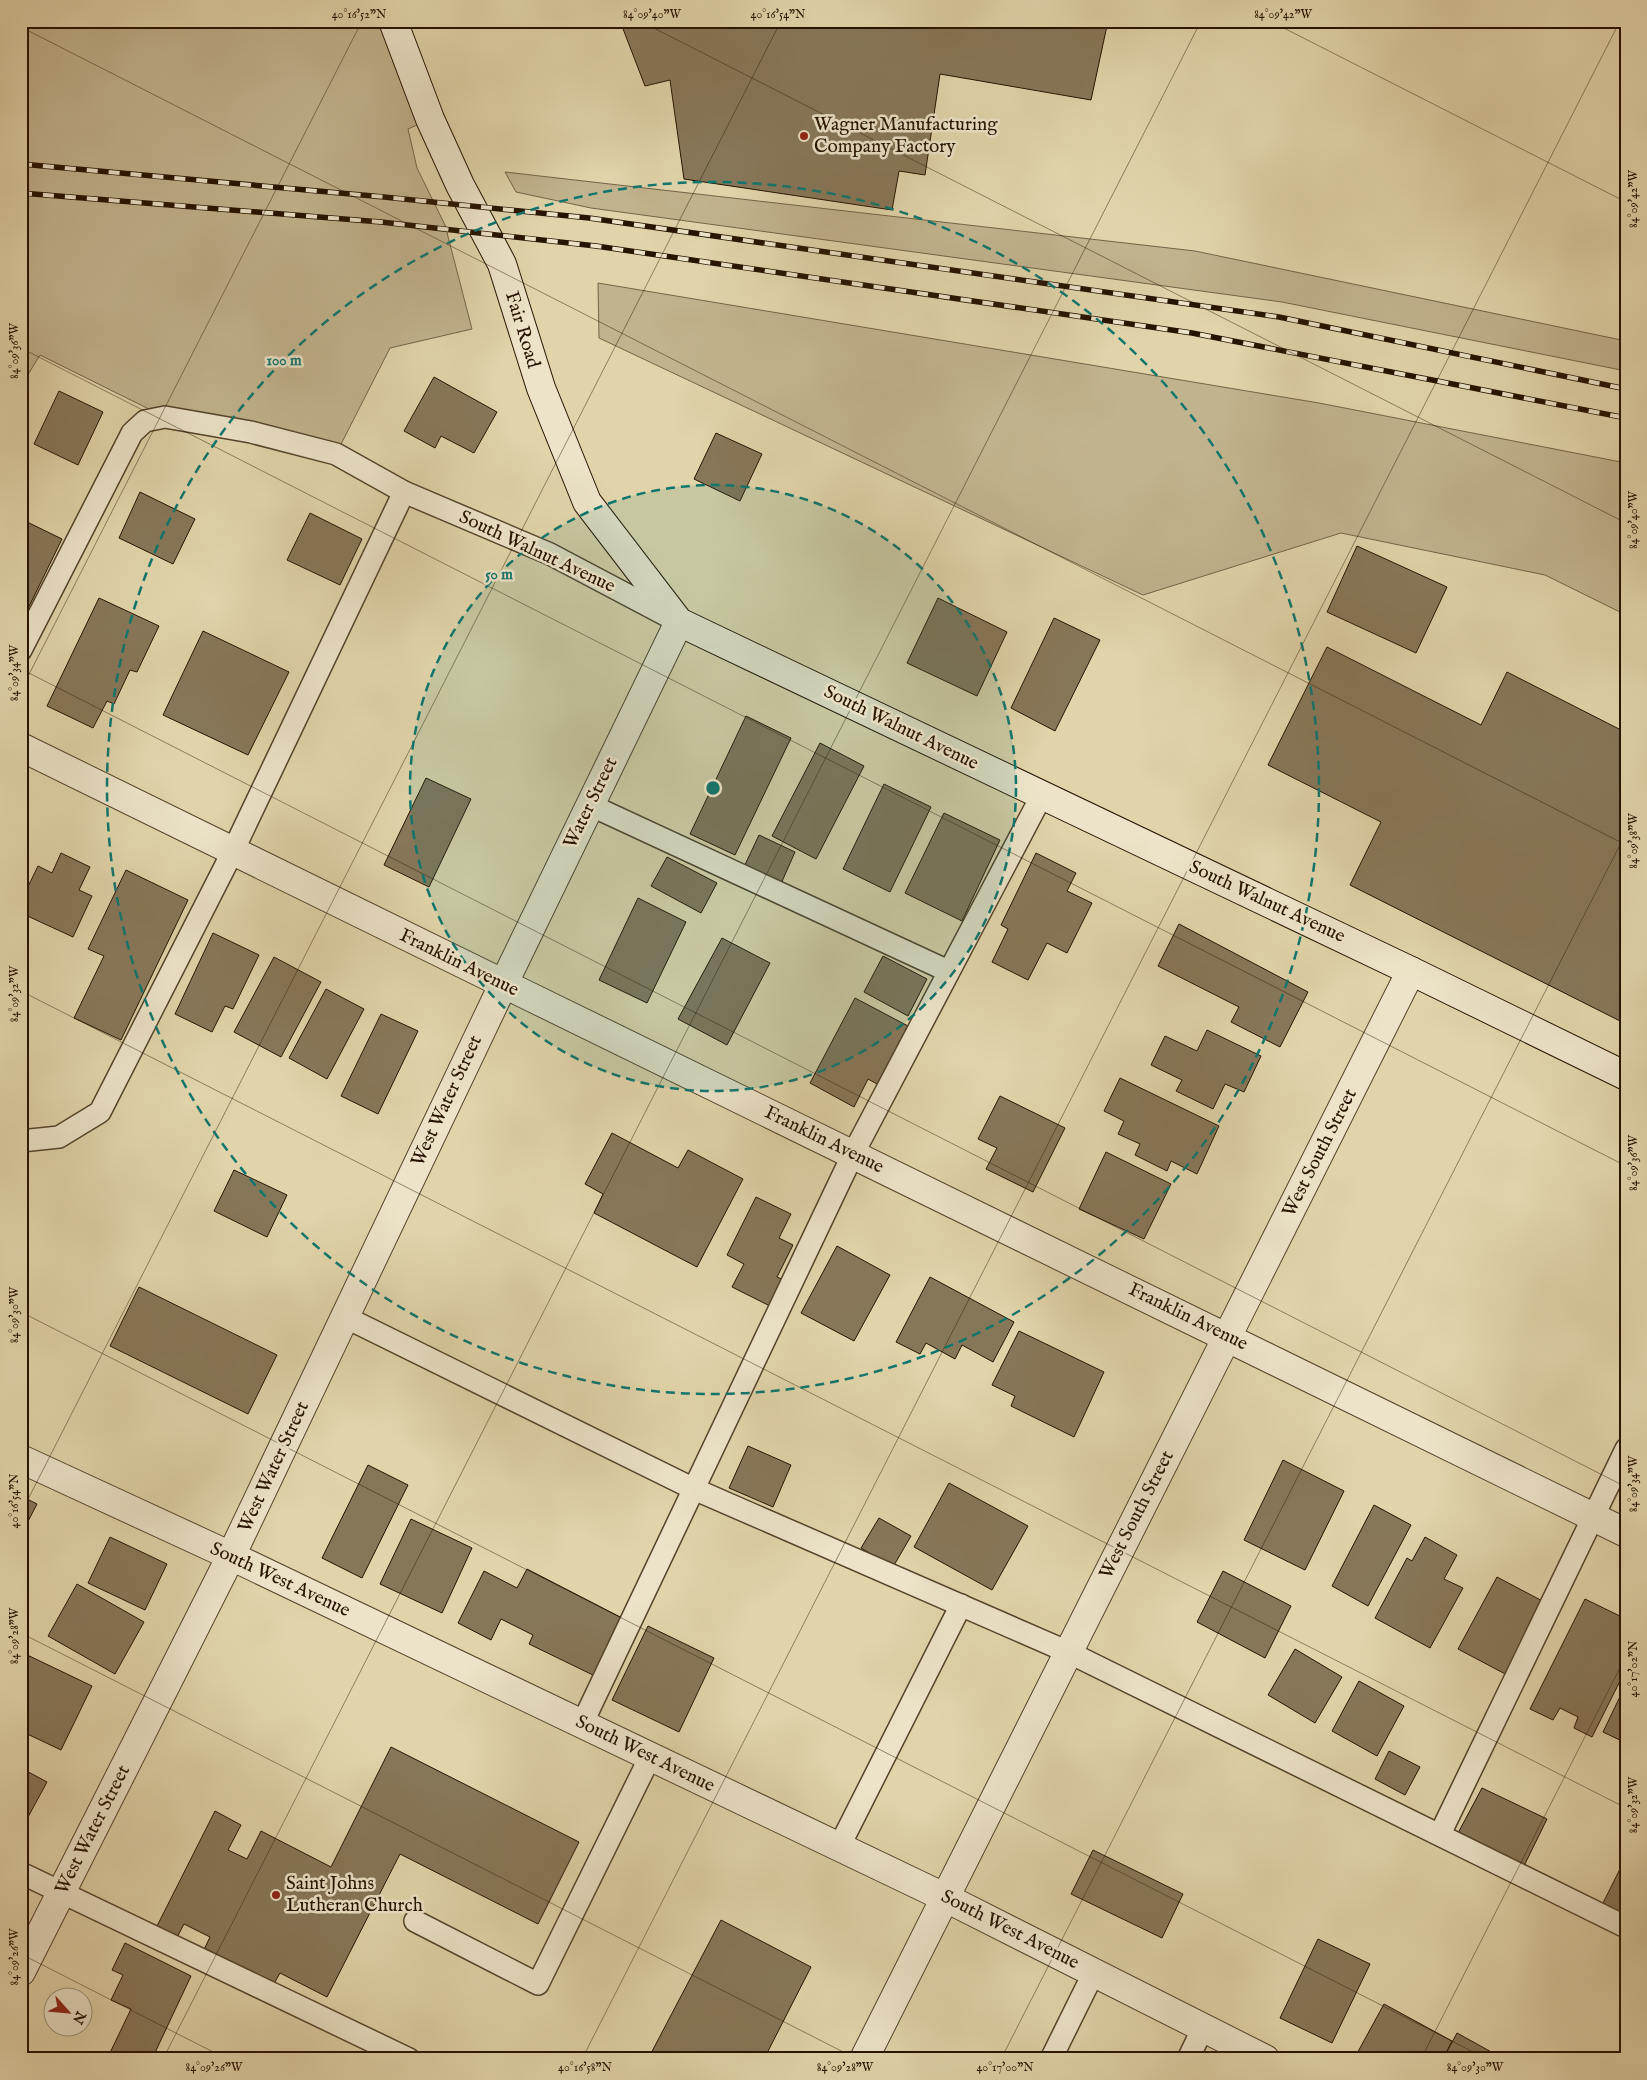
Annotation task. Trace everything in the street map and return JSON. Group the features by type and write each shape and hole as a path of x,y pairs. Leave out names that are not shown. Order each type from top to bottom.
{"street":[{"name":"Fair Road","path":"393,21 434,127 460,185 502,264 540,388 587,502 679,622"},
{"name":"South Walnut Avenue","path":"679,622 1411,971 1626,1076"},
{"name":"Water Street","path":"503,984 679,622"},
{"name":"Franklin Avenue","path":"21,747 503,984 1228,1336 1626,1533"},
{"name":"West South Street","path":"864,2059 1411,971"},
{"name":"West Water Street","path":"21,1972 232,1556 503,984"},
{"name":"South West Avenue","path":"21,1460 232,1556 944,1897 1265,2059"}],"lane":[{"name":"South Walnut Avenue","path":"21,650 132,433 145,421 165,417 251,432 336,454 404,492 550,554 679,622"},
{"path":"21,1141 59,1138 100,1112 233,851 404,492"},
{"path":"582,1724 854,1154 1042,795"},
{"path":"590,805 948,972"},
{"path":"345,1317 694,1489 1068,1652 1626,1926"},
{"path":"1440,1834 1626,1449"},
{"path":"839,1847 961,1605"},
{"path":"415,1921 538,1984 650,1757"},
{"path":"21,1873 409,2059"},
{"path":"1051,2059 1094,1972"},
{"path":"1188,2059 1203,2028"}],"shaded area":[{"path":"26,21 393,21 430,119 408,129 417,168 445,225 472,329 390,348 336,454 165,417 40,355 21,386 21,30"},
{"path":"505,172 1195,251 1626,341 1626,371 1282,302 591,208 516,192"},
{"path":"598,283 1319,403 1626,463 1626,615 1545,575 1341,533 1143,595 599,338"}],"building":[{"name":"Wagner Manufacturing Company Factory","path":"620,21 1108,21 1091,100 940,74 925,175 899,171 892,210 684,179 670,80 645,86"},
{"path":"434,377 497,412 474,453 441,436 435,448 404,431"},
{"path":"59,391 103,412 78,465 34,444"},
{"path":"716,433 762,454 740,501 694,479"},
{"path":"140,492 195,519 173,564 119,538"},
{"path":"310,513 362,539 340,585 287,560"},
{"path":"21,519 62,539 21,623"},
{"path":"1357,546 1447,587 1416,653 1327,612"},
{"path":"99,598 159,626 137,672 130,670 114,704 107,701 93,728 47,706"},
{"path":"938,598 1007,632 977,696 907,663"},
{"path":"1054,618 1100,640 1055,731 1011,708"},
{"path":"203,631 289,672 248,755 163,715"},
{"path":"1327,647 1481,725 1507,672 1621,730 1626,722 1626,1024 1350,885 1381,822 1268,765"},
{"path":"746,716 791,738 735,855 690,834"},
{"path":"820,743 864,766 816,859 772,836"},
{"path":"426,778 471,799 429,887 384,865"},
{"path":"884,784 931,807 890,892 843,869"},
{"path":"944,813 1000,840 962,921 905,893"},
{"path":"759,835 795,852 780,886 743,869"},
{"path":"61,853 90,867 79,890 92,896 73,937 21,913 21,901 38,866 52,873"},
{"path":"1036,853 1076,873 1067,891 1092,903 1067,953 1047,943 1028,980 992,962 1008,929 1001,925"},
{"path":"667,857 717,883 701,913 651,886"},
{"path":"21,861 26,863 21,873"},
{"path":"126,870 188,900 121,1040 74,1018 104,956 88,949"},
{"path":"638,898 686,922 647,1003 599,980"},
{"path":"1179,924 1308,992 1280,1047 1231,1022 1239,1007 1158,966"},
{"path":"213,933 259,955 233,1009 225,1006 212,1032 175,1014"},
{"path":"722,938 770,963 727,1045 678,1019"},
{"path":"883,956 927,979 908,1016 864,992"},
{"path":"274,957 321,982 281,1057 234,1032"},
{"path":"326,989 364,1009 327,1079 289,1058"},
{"path":"855,998 908,1026 877,1084 868,1079 854,1107 810,1083"},
{"path":"381,1014 418,1031 378,1114 341,1096"},
{"path":"1207,1030 1261,1056 1244,1092 1225,1084 1213,1109 1176,1091 1182,1080 1151,1065 1165,1036 1197,1051"},
{"path":"1120,1078 1219,1126 1197,1174 1171,1161 1167,1171 1135,1155 1140,1144 1118,1134 1124,1121 1104,1111"},
{"path":"1000,1096 1065,1128 1033,1192 986,1169 997,1148 978,1139"},
{"path":"612,1133 678,1168 688,1150 743,1179 697,1267 594,1213 603,1194 585,1184"},
{"path":"1106,1152 1171,1184 1144,1239 1079,1209"},
{"path":"234,1170 287,1195 267,1237 214,1211"},
{"path":"756,1197 791,1214 779,1238 793,1245 777,1277 791,1283 778,1310 732,1287 744,1264 727,1255"},
{"path":"837,1246 890,1275 854,1341 801,1313"},
{"path":"930,1277 1014,1322 993,1362 962,1345 955,1359 926,1343 920,1354 896,1342"},
{"path":"139,1287 277,1355 248,1414 110,1346"},
{"path":"1019,1331 1104,1372 1074,1437 1011,1406 1015,1396 992,1385"},
{"path":"748,1446 791,1465 773,1507 729,1488"},
{"path":"1283,1460 1344,1491 1305,1570 1244,1540"},
{"path":"368,1465 408,1485 362,1578 322,1558"},
{"path":"949,1483 1028,1526 992,1590 914,1547"},
{"path":"21,1496 37,1504 21,1535"},
{"path":"1374,1505 1411,1525 1368,1606 1332,1586"},
{"path":"879,1518 911,1536 893,1567 861,1548"},
{"path":"411,1519 472,1548 442,1613 380,1584"},
{"path":"110,1537 167,1564 145,1610 88,1583"},
{"path":"1425,1537 1457,1555 1444,1579 1463,1588 1430,1648 1375,1618 1407,1558 1412,1561"},
{"path":"527,1569 626,1620 597,1677 529,1644 533,1635 501,1619 491,1640 458,1623 484,1571 517,1588"},
{"path":"1223,1571 1291,1606 1265,1658 1197,1622"},
{"path":"1497,1577 1548,1604 1509,1676 1458,1649"},
{"path":"77,1584 144,1622 115,1674 48,1636"},
{"path":"1585,1599 1626,1619 1626,1669 1592,1737 1574,1728 1578,1717 1560,1708 1553,1720 1530,1709"},
{"path":"648,1626 714,1658 679,1732 612,1700"},
{"path":"1295,1649 1342,1677 1315,1723 1268,1695"},
{"path":"21,1652 92,1686 61,1750 21,1731"},
{"path":"1359,1681 1404,1706 1377,1756 1332,1731"},
{"path":"1626,1684 1626,1743 1603,1732"},
{"name":"Saint Johns Lutheran Church","path":"391,1747 579,1842 538,1924 400,1854 327,1997 280,1973 271,1989 202,1954 210,1937 184,1924 175,1941 155,1930 215,1811 241,1825 228,1850 247,1859 261,1831 331,1867"},
{"path":"1389,1751 1420,1767 1405,1795 1375,1779"},
{"path":"21,1768 47,1782 21,1830"},
{"path":"1482,1788 1547,1819 1523,1868 1457,1835"},
{"path":"1093,1850 1183,1894 1162,1938 1071,1894"},
{"path":"1626,1857 1626,1920 1601,1907"},
{"path":"21,1889 28,1892 21,1905"},
{"path":"721,1920 811,1967 764,2059 648,2059"},
{"path":"1318,1939 1370,1964 1332,2043 1280,2018"},
{"path":"125,1943 191,1976 152,2059 107,2059 131,2009 111,2000 123,1975 112,1970"},
{"path":"1384,2004 1452,2041 1443,2059 1354,2059"},
{"path":"1457,2033 1504,2059 1443,2059"}],"railway":[{"path":"21,164 384,197 589,218 1279,317 1626,389"},
{"path":"21,193 381,222 596,246 1192,333 1626,418"}],"place":[{"name":"Wagner Manufacturing Company Factory","path":"804,136"},
{"name":"Saint Johns Lutheran Church","path":"276,1895"}]}
